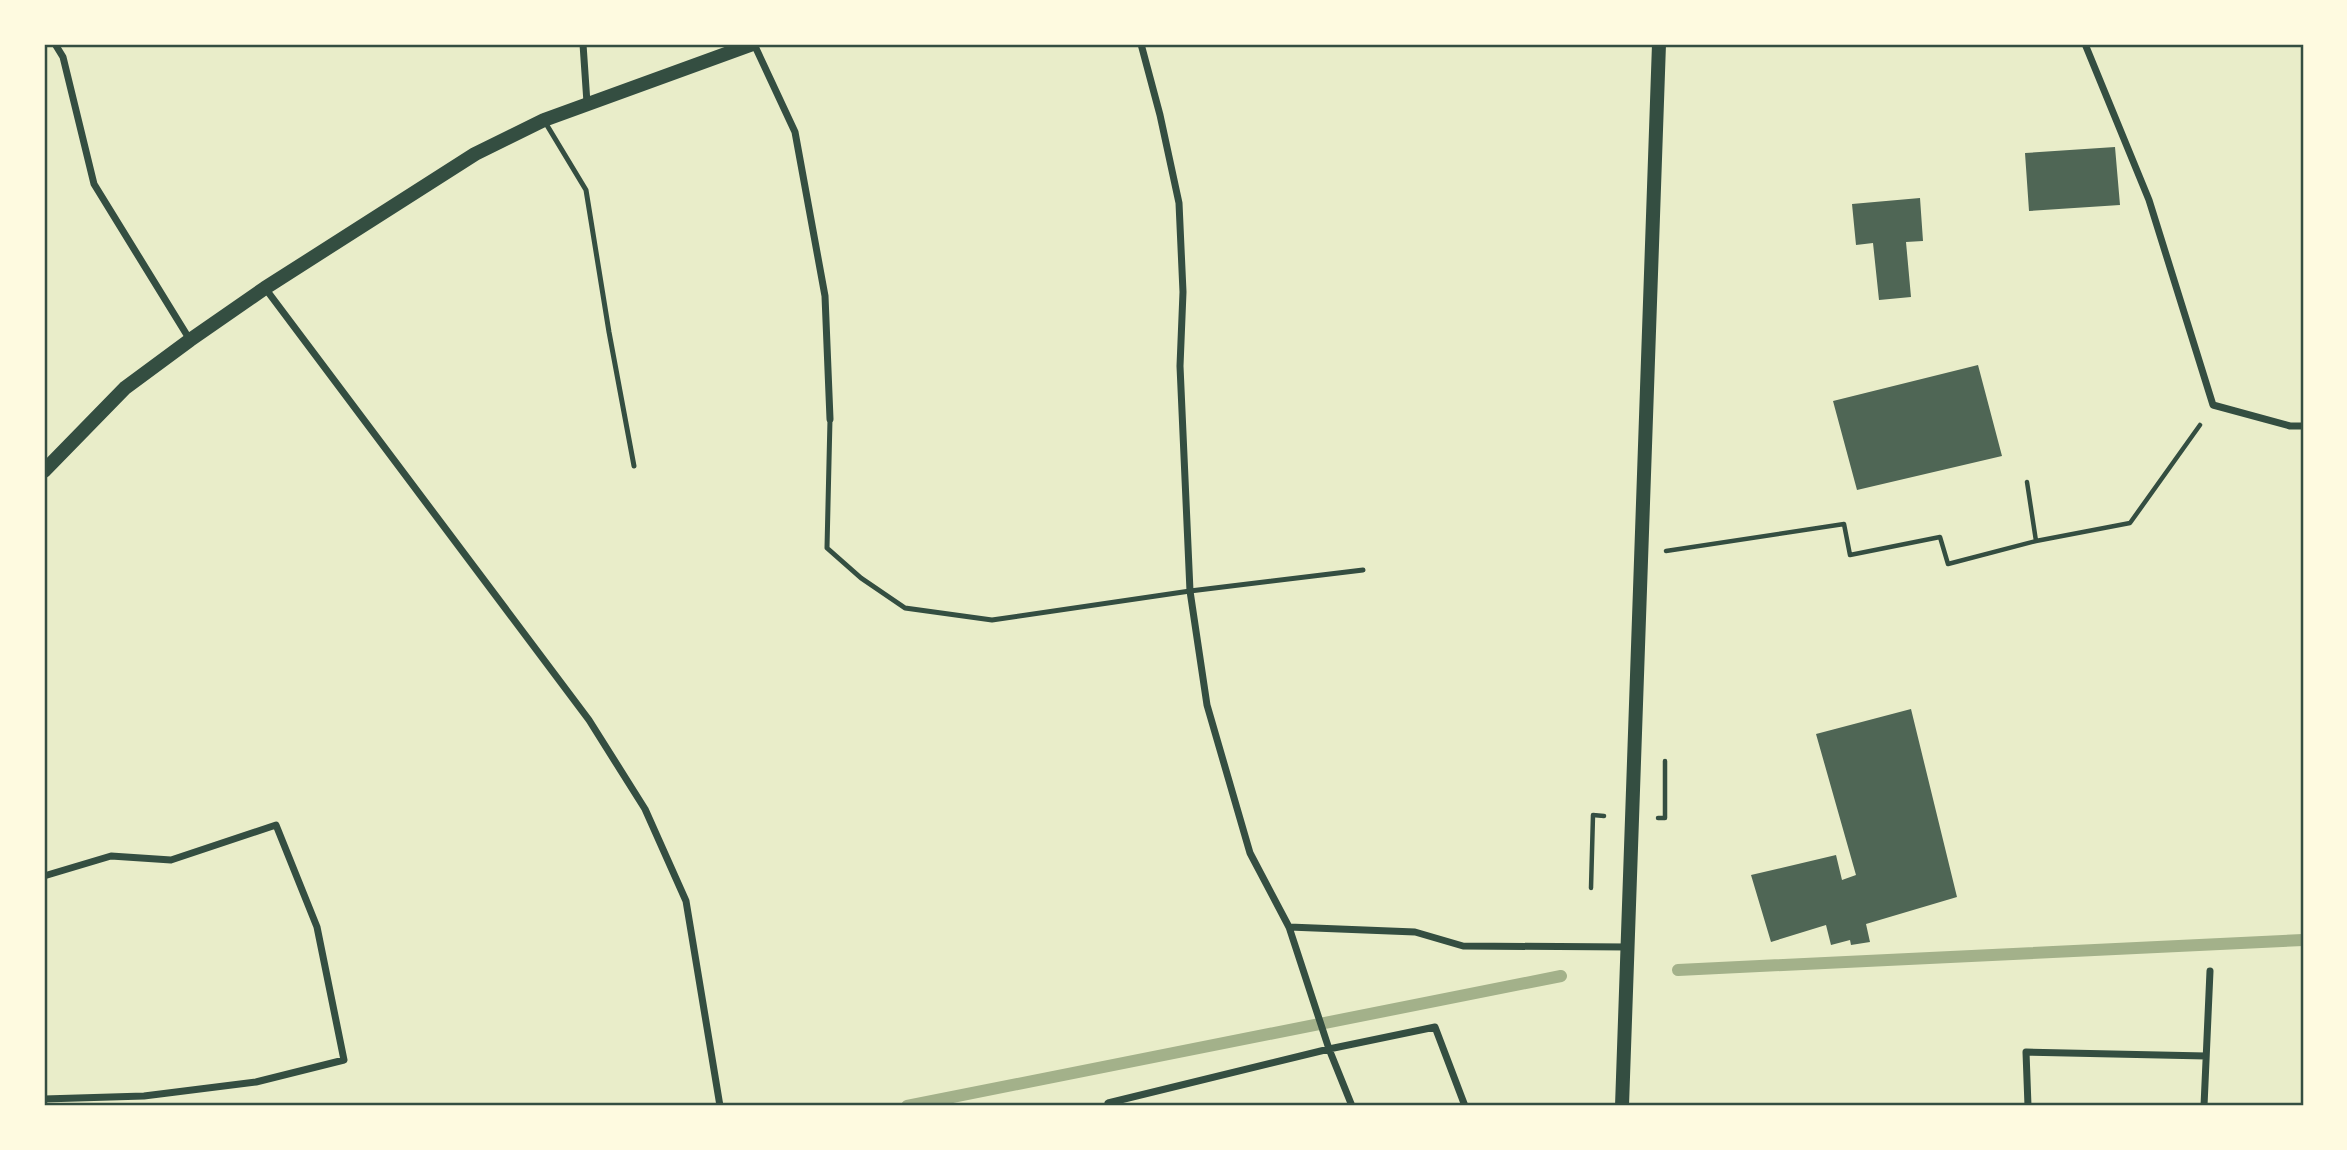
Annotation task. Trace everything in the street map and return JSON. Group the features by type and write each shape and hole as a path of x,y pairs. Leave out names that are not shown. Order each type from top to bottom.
{"main road":[{"path":"44,471 125,388 190,340 265,288 475,154 544,120 753,44"},
{"path":"1622,1106 1659,44"}],"street":[{"path":"55,44 63,57 94,184 190,340"},
{"path":"583,44 587,103"},
{"path":"753,44 795,132 825,296 830,419"},
{"path":"1141,44 1179,203 1183,292 1180,366 1190,591 1207,705 1250,853 1289,927 1329,1049 1352,1106"},
{"path":"2085,44 2149,200 2213,405 2290,426 2303,426"},
{"path":"265,288 589,720 645,809 686,901 720,1106"},
{"path":"44,876 111,856 170,860 276,825 317,927 344,1060 256,1082 144,1096 44,1099"},
{"path":"1289,927 1415,932 1463,946 1628,947"},
{"path":"2204,1106 2210,971"},
{"path":"1109,1106 1108,1103 1329,1049 1435,1027 1465,1106"},
{"path":"2028,1106 2026,1052 2206,1056"}],"lane":[{"path":"544,120 586,190 608,331 634,466"},
{"path":"830,419 827,548 861,578 905,608 992,620 1190,591 1363,570"}],"path":[{"path":"1641,555 1844,524 1850,555 1940,537 1948,564 2036,541 2130,523 2213,405"},
{"path":"2027,482 2036,541"},
{"path":"1665,749 1665,818"},
{"path":"1591,888 1593,815"}],"building":[{"path":"2115,147 2120,205 2029,211 2025,153"},
{"path":"1920,198 1923,241 1906,242 1911,297 1879,300 1873,243 1856,245 1852,204"},
{"path":"1978,365 2002,456 1857,490 1833,401"},
{"path":"1911,709 1957,897 1866,924 1870,942 1851,945 1850,940 1831,945 1826,925 1771,942 1751,875 1836,855 1842,880 1856,875 1816,734"}],"waterway":[{"path":"1678,970 2303,940"},
{"path":"907,1106 1561,976"}]}
